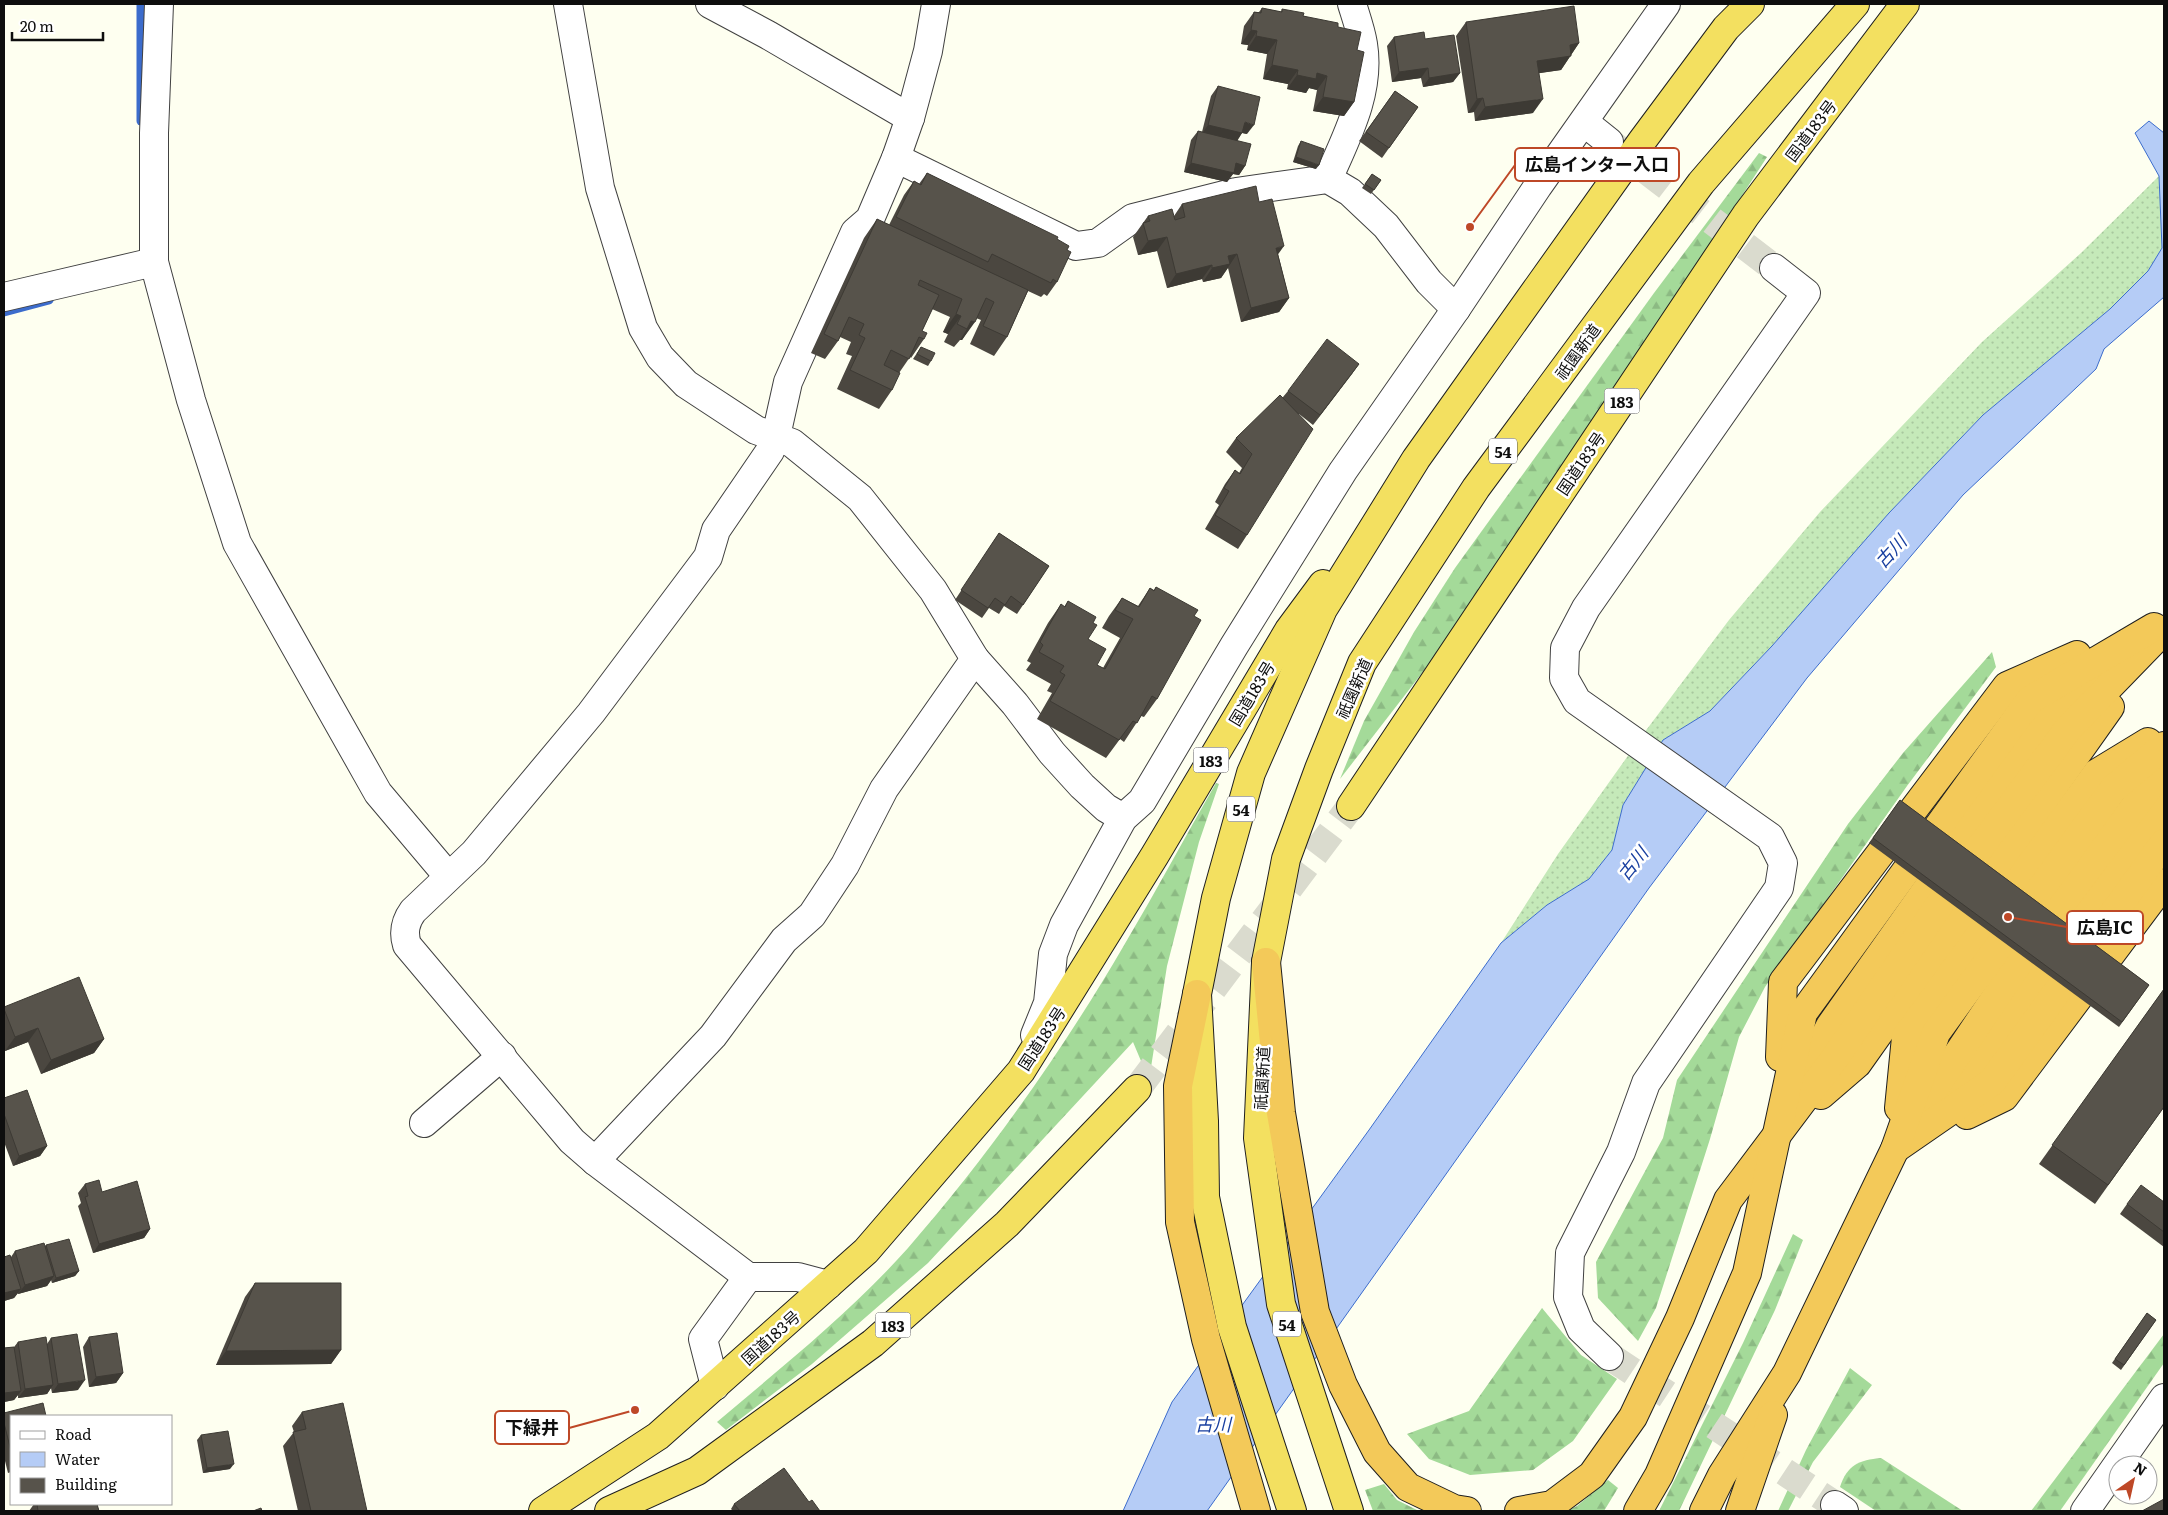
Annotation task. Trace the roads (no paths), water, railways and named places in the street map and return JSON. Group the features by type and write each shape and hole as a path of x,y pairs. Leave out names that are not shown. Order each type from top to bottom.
{"highway":[{"name":"54","path":"1292,1511 1232,1327 1205,1197 1204,1121 1197,994 1216,898 1251,773 1323,609 1416,459 1642,141 1726,28 1750,4"},
{"name":"祇園新道","path":"1347,1507 1281,1304 1258,1138 1266,962 1286,859 1319,769 1362,663 1476,488 1701,183 1855,4"},
{"name":"国道183号","path":"1351,806 1746,215 1905,4"},
{"name":"国道183号","path":"543,1511 658,1436 866,1251 1021,1071 1155,855 1288,630 1416,459"},
{"path":"1638,1511 1659,1475 1747,1272 1803,1012 2030,700 2164,619"},
{"path":"1777,1133 1830,1026 2050,715 2164,625"},
{"path":"1519,1511 1552,1506 1592,1475 1633,1417 1680,1318 1728,1200 1837,1055 1959,876 2068,729 2164,630"},
{"path":"1777,1133 1857,1064 2085,739 2164,636"},
{"path":"1895,1149 1906,1036 2097,773 2164,733"},
{"path":"1704,1511 1722,1475 1786,1373 1895,1149 1936,1033 2114,788 2164,746"},
{"path":"1895,1149 2032,943 2164,767"},
{"path":"1895,1149 1981,1057 2157,817 2164,803"},
{"path":"1895,1149 1992,1082 2164,843"},
{"path":"1895,1149 2004,1097 2164,883"},
{"path":"1266,962 1281,1113 1315,1312 1343,1385 1377,1452 1408,1487 1454,1509 1467,1511"},
{"path":"1197,994 1178,1086 1180,1222 1206,1339 1256,1511"},
{"name":"183","path":"609,1511 697,1471 873,1342 1008,1224 1138,1089"},
{"path":"1740,1511 1786,1373"}],"street":[{"path":"158,4 154,133 154,262 191,400 237,543 378,793 448,876"},
{"path":"568,4 600,188 643,328 660,357 686,384 756,430 792,443 860,498 933,590 975,659 1015,704 1052,753 1082,786 1106,808 1123,818"},
{"path":"710,4 768,35 910,118"},
{"path":"828,1285 798,1277 748,1278 595,1161 572,1141 407,945 404,936 406,920 448,876 474,854 592,713 708,557 716,530 770,451 776,436 788,382 801,350 855,232 870,219 896,158 910,118 928,51 936,4"},
{"path":"1328,179 1357,112 1363,73 1364,45 1352,4"},
{"path":"1021,1071 1048,1003 1052,954 1064,925 1123,818 1142,800 1234,646 1343,471 1456,309 1538,186 1666,4"},
{"path":"1584,122 1609,142"},
{"path":"896,158 1076,246 1098,243 1133,218 1236,192 1328,179 1350,192 1386,226 1429,282 1456,309"},
{"path":"4,297 154,262"},
{"path":"1609,1356 1581,1329 1568,1297 1570,1253 1621,1152 1646,1083 1779,888 1783,864 1770,837 1577,701 1564,678 1566,648 1586,608 1806,293 1774,268"},
{"path":"595,1161 713,1036 784,940 812,914 845,865 884,790 975,659"},
{"path":"424,1123 502,1056"},
{"path":"715,1386 703,1339 748,1278"},
{"path":"2085,1511 2160,1411"}],"water":[{"name":"古川","path":"2149,121 2164,133 2164,297 2104,349 2096,369 1963,495 1807,678 1649,888 1207,1511 1123,1511 1172,1402 1369,1130 1501,943 1547,905 1589,879 1612,850 1623,805 1663,740 1710,711 1772,646 1889,513 1983,415 2110,309 2148,271 2162,248 2159,176 2135,133"}],"waterway":[{"path":"141,4 141,121"},
{"path":"4,312 49,300"}],"tunnel":[{"path":"1612,144 1774,268"},
{"path":"1137,1089 1351,806"},
{"path":"1609,1356 1835,1505"}],"place":[{"name":"広島インター入口","path":"1470,227"},
{"name":"広島IC","path":"2008,917"},
{"name":"下緑井","path":"635,1410"}]}
